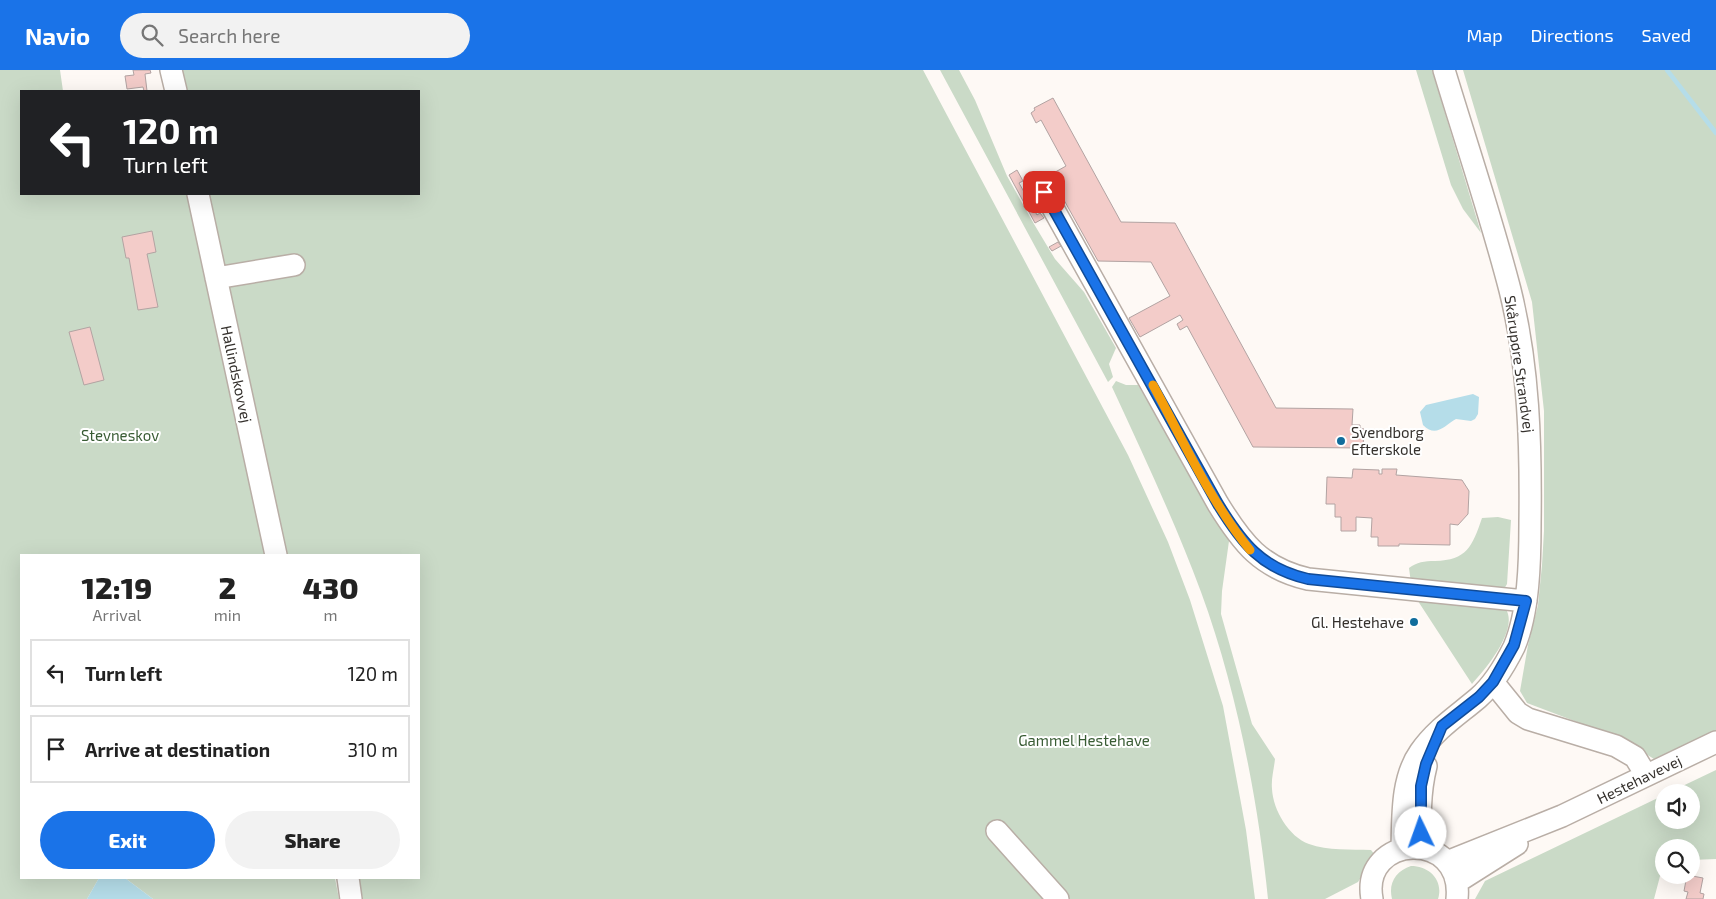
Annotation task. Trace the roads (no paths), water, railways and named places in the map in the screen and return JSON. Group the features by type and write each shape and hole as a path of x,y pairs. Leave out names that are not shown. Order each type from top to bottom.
{"street":[{"path":"171,70 176,90"},
{"name":"Skårupøre Strandvej","path":"1412,848 1426,764 1442,726 1479,697 1493,682 1514,645 1526,601 1530,537 1531,455 1527,395 1510,291 1444,70"},
{"path":"1044,192 1218,504 1233,529 1252,552 1270,565 1288,574 1308,579 1526,601"},
{"name":"Hallindskovvej","path":"198,195 276,554"},
{"path":"216,278 294,265"},
{"path":"1493,682 1518,713 1528,719 1616,746 1635,757 1646,775"},
{"name":"Hestehavevej","path":"1447,862 1562,816 1716,742"},
{"name":"Hestehavevej","path":"1457,891 1562,816"},
{"path":"997,831 1058,899"},
{"path":"1368,897 1379,866 1393,853 1412,848 1436,853 1447,862 1457,891"},
{"path":"348,879 352,899"}],"water":[{"path":"1473,394 1479,397 1478,414 1475,419 1471,421 1456,419 1436,431 1432,431 1423,425 1420,412 1426,405"},
{"path":"98,879 126,879 153,899 87,899"}],"waterway":[{"path":"1667,70 1716,133"}],"place":[{"name":"Svendborg Efterskole","path":"1341,441"},
{"name":"Gl. Hestehave","path":"1414,622"}],"park label":[{"name":"Stevneskov","path":"120,435"},
{"name":"Gammel Hestehave","path":"1084,740"}]}
